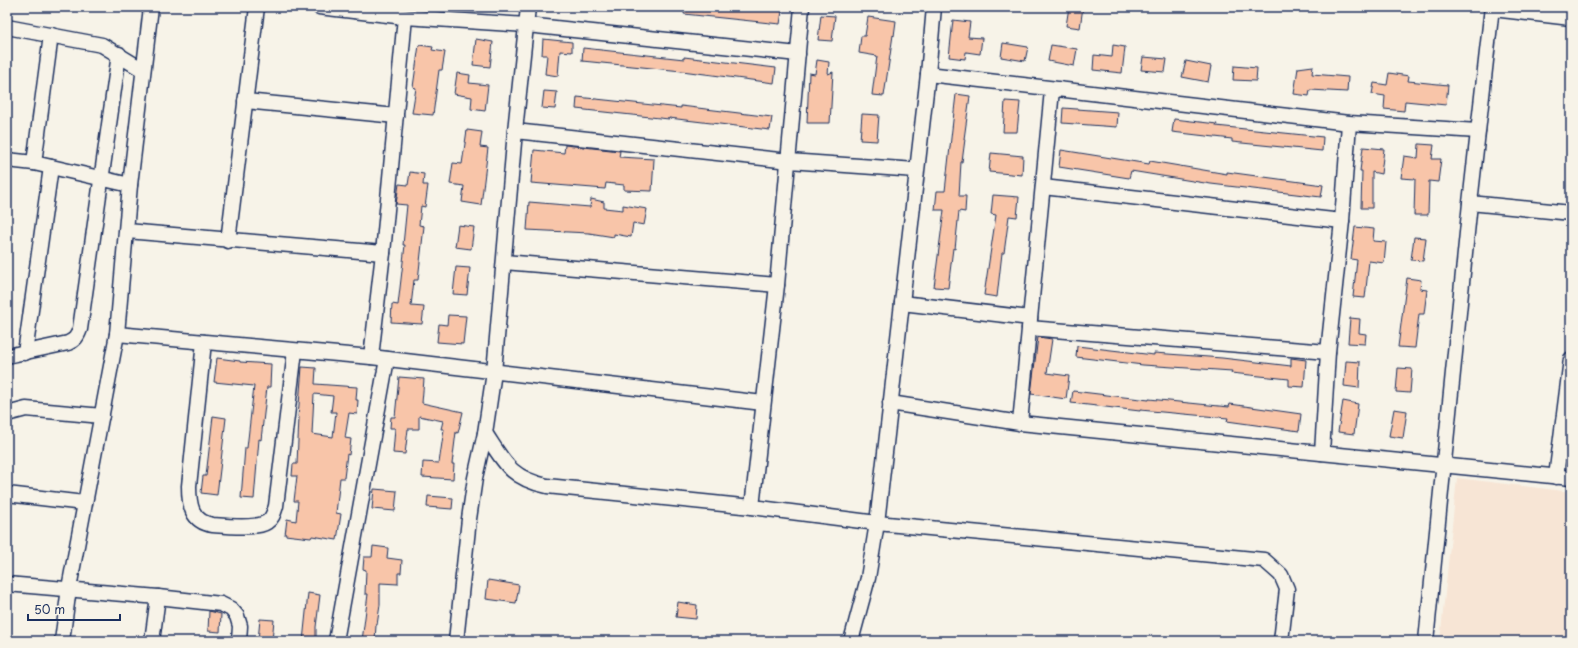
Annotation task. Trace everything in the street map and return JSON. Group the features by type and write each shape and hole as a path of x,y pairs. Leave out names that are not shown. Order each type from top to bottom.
{"street":[{"path":"62,641 69,588 84,503 117,334 130,185 151,7"},
{"path":"228,241 257,7"},
{"path":"319,7 405,17 527,25 798,54"},
{"path":"456,641 469,519 475,478 485,433 494,372 515,131 528,7"},
{"path":"752,507 777,285 802,7"},
{"path":"850,641 868,578 877,523 928,74 934,7"},
{"path":"1426,641 1470,203 1492,7 1571,16"},
{"path":"372,357 405,17"},
{"path":"7,28 102,45 143,70"},
{"path":"34,163 52,35"},
{"path":"7,356 68,343 74,340 78,335 119,54"},
{"path":"928,74 1052,90 1349,123 1478,132"},
{"path":"1020,423 1052,90"},
{"path":"245,101 396,116"},
{"path":"1322,453 1328,352 1342,221 1349,123"},
{"path":"515,131 789,161 916,170"},
{"path":"7,160 34,163 130,185"},
{"path":"25,352 51,168"},
{"path":"1043,187 1342,221"},
{"path":"1470,203 1571,213"},
{"path":"127,231 383,254"},
{"path":"504,262 777,285"},
{"path":"902,303 1029,323 1328,352"},
{"path":"117,334 372,357 387,360 763,403"},
{"path":"204,342 189,486 189,502 194,515 200,521 213,526 259,526 267,522 273,516 276,506 294,351"},
{"path":"1556,477 1570,378 1571,359"},
{"path":"336,641 387,360"},
{"path":"890,403 1020,423 1571,478"},
{"path":"7,414 26,409 102,416"},
{"path":"485,433 504,462 515,474 530,483 547,486 752,507 877,523 1264,560 1281,575 1287,590 1281,641"},
{"path":"7,494 84,503"},
{"path":"7,584 69,588 221,604 231,609 237,616 240,626 239,641"},
{"path":"152,641 158,597"}],"shaded area":[{"path":"1457,478 1571,492 1571,641 1440,641"}],"building":[{"path":"685,7 750,7 782,11 780,24 684,14"},
{"path":"1069,7 1083,7 1080,28 1066,26"},
{"path":"821,15 835,16 832,41 818,40"},
{"path":"868,17 896,21 884,96 872,95 877,56 859,53 861,36 865,36"},
{"path":"953,20 970,22 968,37 982,38 980,54 966,52 965,59 949,57"},
{"path":"476,39 493,42 490,67 473,65"},
{"path":"543,39 572,42 572,52 560,51 558,76 545,74 547,55 542,55"},
{"path":"1003,43 1028,47 1025,61 1001,57"},
{"path":"419,45 433,47 432,50 445,52 442,70 439,70 433,115 412,113 416,88 413,87"},
{"path":"1051,45 1077,49 1074,66 1048,61"},
{"path":"1113,45 1125,47 1122,73 1093,70 1094,55 1112,57"},
{"path":"583,48 684,59 684,57 776,68 774,83 682,71 582,61"},
{"path":"1143,57 1167,59 1165,72 1141,70"},
{"path":"817,60 829,62 828,74 833,72 830,123 807,123 809,73 815,74"},
{"path":"1186,61 1211,66 1208,82 1182,77"},
{"path":"1234,66 1257,68 1256,81 1233,80"},
{"path":"1313,66 1312,74 1348,77 1347,92 1310,90 1309,96 1294,94 1298,68"},
{"path":"457,73 470,75 469,83 488,85 485,111 471,109 472,97 454,94"},
{"path":"1389,73 1409,76 1408,81 1448,85 1446,105 1405,101 1404,111 1384,109 1385,96 1372,94 1374,83 1387,85"},
{"path":"544,91 557,92 555,109 542,108"},
{"path":"956,94 970,96 961,162 959,196 966,196 965,212 959,211 955,249 953,248 948,288 934,287 944,210 935,210 937,191 945,191"},
{"path":"577,97 681,108 681,106 772,117 770,130 576,109"},
{"path":"1005,101 1020,102 1017,132 1003,132"},
{"path":"1063,108 1118,112 1117,127 1062,123"},
{"path":"862,114 879,115 877,141 860,140"},
{"path":"1174,119 1217,124 1216,126 1323,137 1322,151 1232,142 1232,139 1172,132"},
{"path":"467,130 482,132 480,147 488,148 481,205 462,202 464,186 450,184 453,163 462,164"},
{"path":"1419,144 1434,145 1432,159 1441,159 1438,182 1429,181 1428,215 1414,215 1415,179 1401,178 1404,156 1418,158"},
{"path":"565,145 620,151 619,157 654,159 652,191 624,190 624,185 606,183 605,189 531,183 534,150 564,153"},
{"path":"1363,147 1384,149 1381,174 1372,172 1372,208 1361,208 1362,171 1360,171"},
{"path":"1061,150 1149,164 1150,161 1227,174 1227,172 1323,185 1321,197 1211,184 1131,171 1129,178 1059,167"},
{"path":"991,153 1023,156 1022,175 989,172"},
{"path":"410,172 424,174 423,185 428,185 425,207 421,206 419,225 424,226 418,280 414,280 411,306 424,307 422,324 391,322 392,304 398,305 405,245 403,245 407,205 396,204 399,184 408,185"},
{"path":"993,195 1019,197 1017,217 1009,216 1004,253 1002,253 997,297 984,295 996,215 991,214"},
{"path":"591,199 604,202 604,208 623,210 623,205 647,209 644,225 633,223 631,237 614,234 614,237 589,233 527,230 529,202 590,207"},
{"path":"458,225 474,227 471,249 455,247"},
{"path":"1355,227 1374,229 1373,241 1386,242 1384,263 1369,261 1365,298 1353,297 1357,260 1351,259"},
{"path":"1414,237 1426,238 1423,261 1411,260"},
{"path":"456,267 470,268 467,295 453,294"},
{"path":"1407,278 1421,280 1420,289 1427,290 1424,314 1419,314 1415,348 1398,347"},
{"path":"448,315 466,316 463,344 437,342 439,324 447,325"},
{"path":"1350,318 1360,319 1359,333 1366,334 1365,344 1348,343"},
{"path":"1038,337 1052,339 1047,373 1069,376 1066,399 1031,394"},
{"path":"1077,346 1154,355 1154,353 1222,358 1291,366 1291,358 1306,360 1304,387 1289,386 1289,379 1231,373 1232,371 1143,365 1076,357"},
{"path":"217,358 240,362 271,364 270,387 267,387 261,440 259,439 254,499 241,498 245,448 247,448 254,386 214,382"},
{"path":"1346,361 1360,362 1359,388 1344,386"},
{"path":"302,367 316,368 315,384 357,387 357,414 349,413 345,438 351,439 349,455 347,454 344,478 340,478 336,513 341,514 337,540 312,536 311,538 285,535 287,519 296,521 298,501 294,501 297,476 292,476 293,464 297,464 298,417","holes":["314,394 333,396 331,412 336,412 333,437 312,434"]},
{"path":"1398,368 1412,369 1410,393 1396,392"},
{"path":"399,377 424,379 422,403 463,412 458,433 456,432 452,464 454,464 453,479 422,477 423,462 439,463 444,429 441,429 443,421 419,416 419,429 408,429 405,454 393,453 395,428 390,428 391,417 395,417"},
{"path":"1073,391 1229,407 1230,404 1301,414 1299,431 1227,421 1228,418 1140,411 1071,403"},
{"path":"1343,401 1358,404 1354,434 1338,432"},
{"path":"1394,409 1407,411 1403,438 1389,436"},
{"path":"213,416 226,418 217,495 201,493 203,476 206,476"},
{"path":"374,489 397,491 395,511 372,509"},
{"path":"428,496 453,498 452,509 427,507"},
{"path":"373,546 388,548 387,558 402,560 401,573 398,573 398,584 380,583 380,605 376,625 375,641 362,641 368,594 365,594 366,570 363,569 364,557 372,557"},
{"path":"488,580 519,585 516,603 486,599"},
{"path":"308,593 320,595 316,627 316,641 303,641"},
{"path":"678,602 697,605 696,619 676,617"},
{"path":"209,611 221,614 220,632 208,631"},
{"path":"260,619 274,620 272,641 258,641"}]}
